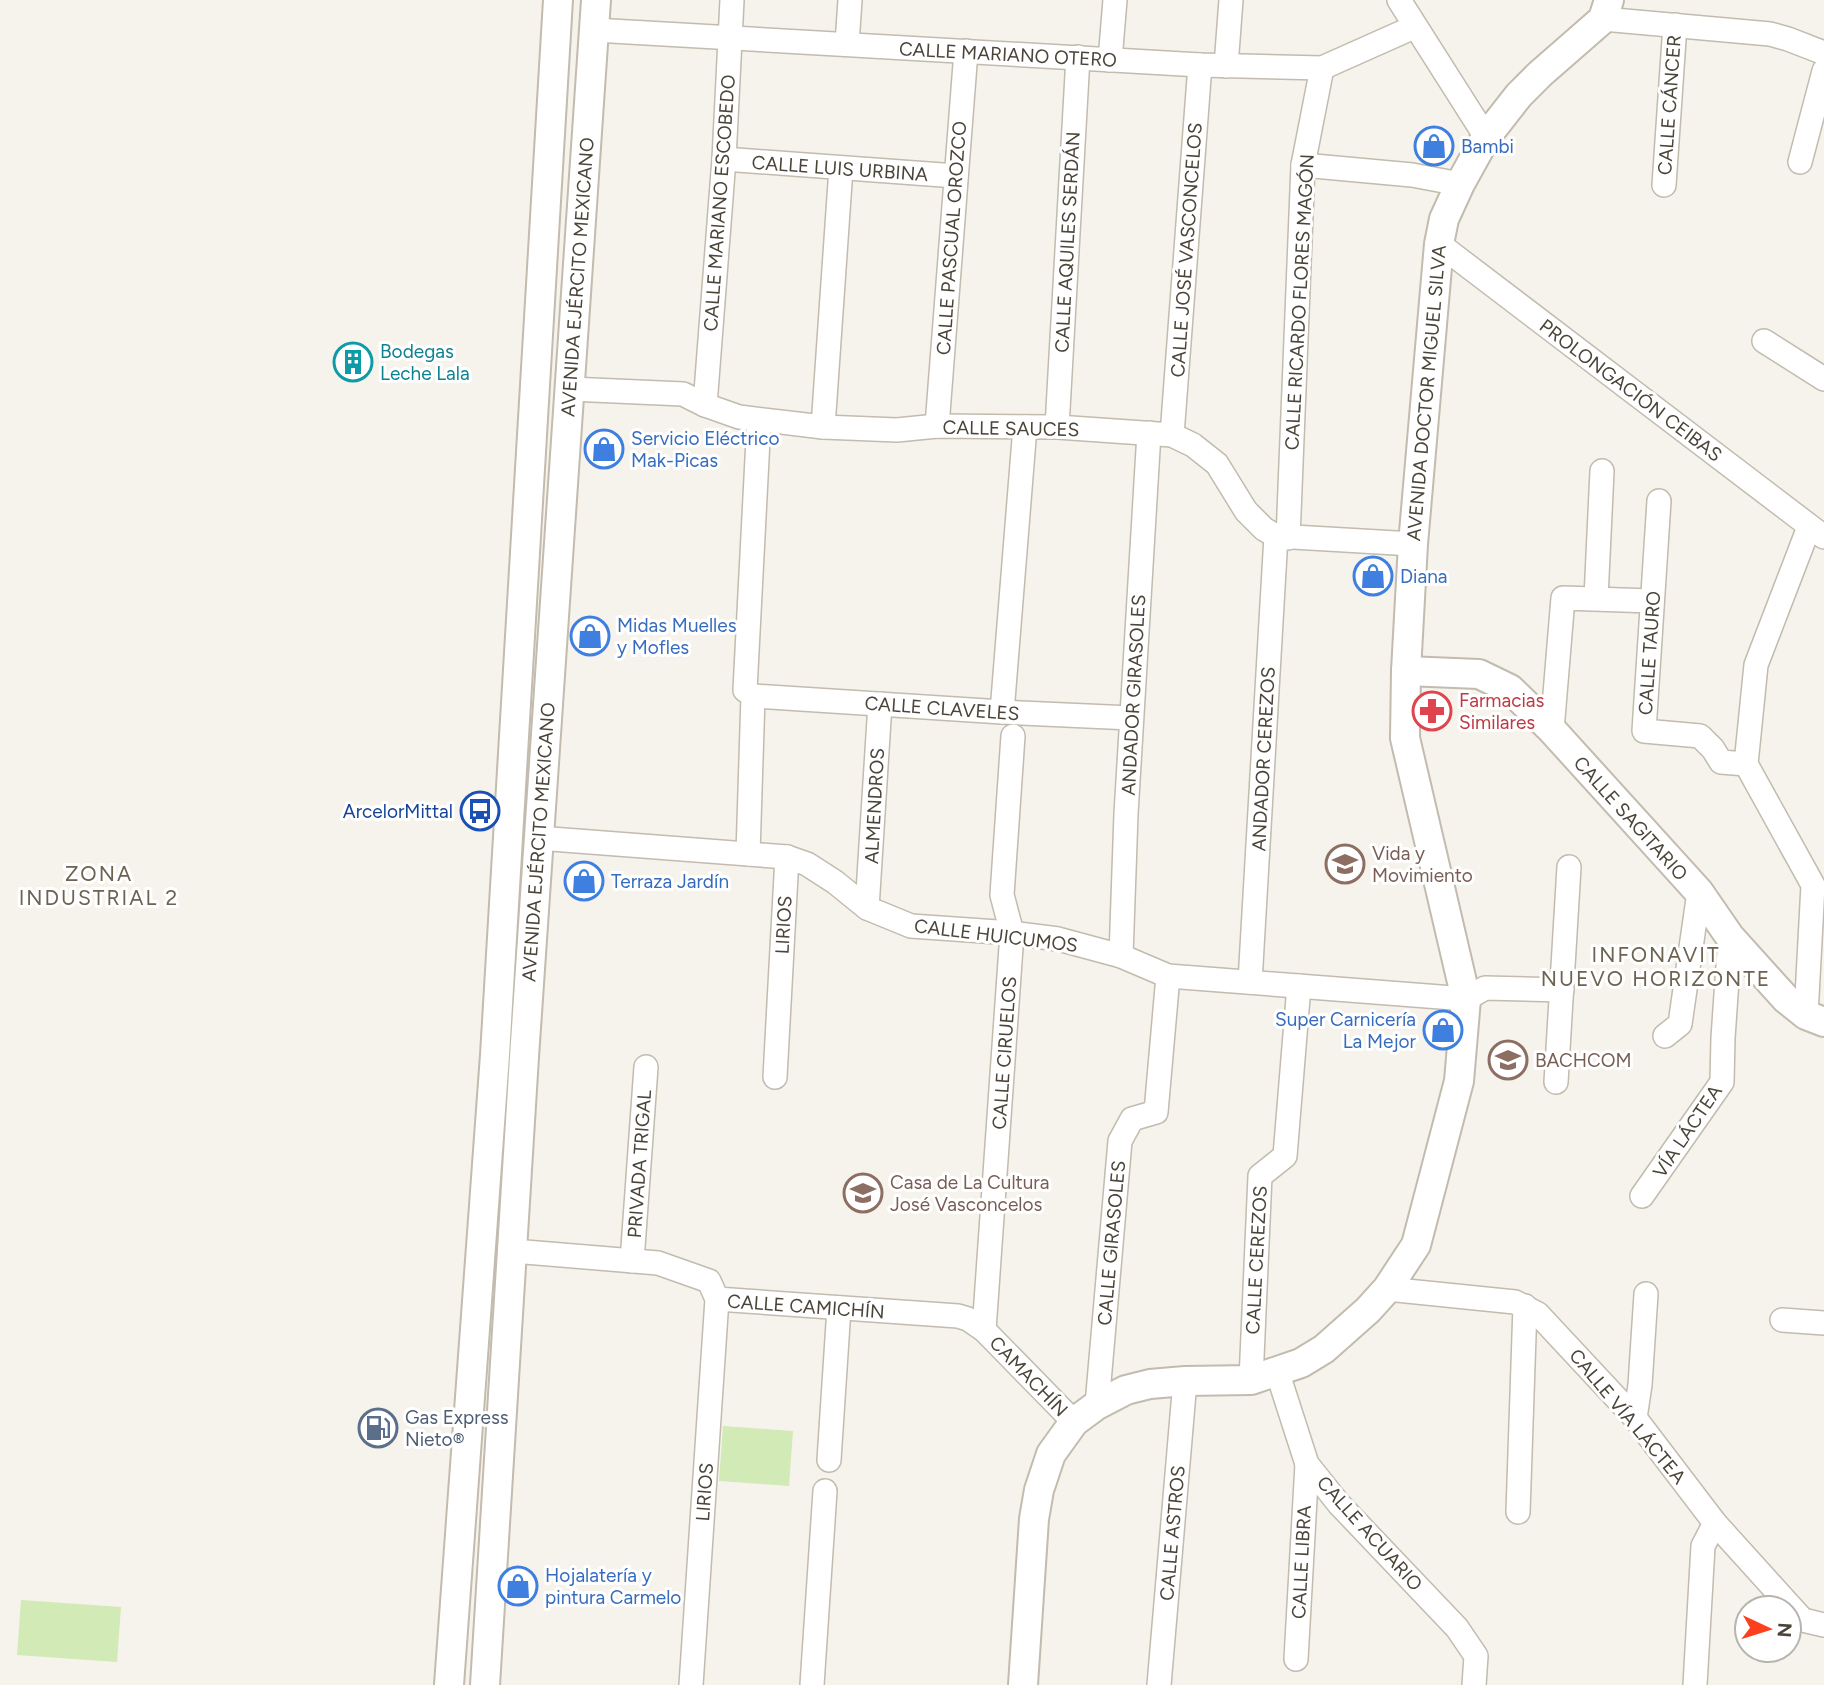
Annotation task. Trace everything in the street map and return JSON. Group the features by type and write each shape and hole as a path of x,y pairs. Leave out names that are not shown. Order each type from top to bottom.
{"street":[{"name":"AVENIDA EJÉRCITO MEXICANO","path":"449,1685 495,1055 558,0"},
{"name":"AVENIDA EJÉRCITO MEXICANO","path":"485,1685 538,838 596,0"},
{"name":"CALLE MARIANO ESCOBEDO","path":"705,405 724,159 732,0"},
{"path":"847,44 850,0"},
{"path":"1110,60 1115,0"},
{"path":"1226,66 1231,0"},
{"path":"1399,0 1486,137"},
{"path":"1606,9 1675,25 1770,34 1824,53"},
{"name":"AVENIDA DOCTOR MIGUEL SILVA","path":"1023,1685 1034,1519 1039,1489 1051,1454 1074,1422 1097,1405 1126,1390 1150,1384 1264,1376 1301,1363 1324,1349 1387,1289 1416,1245 1459,1081 1466,999 1405,738 1413,544 1439,244 1444,219 1486,137 1519,95 1606,9"},
{"name":"CALLE CÁNCER","path":"1664,185 1675,25"},
{"name":"CALLE MARIANO OTERO","path":"594,30 1199,65 1322,68 1414,27"},
{"name":"CALLE PASCUAL OROZCO","path":"937,426 966,51"},
{"name":"CALLE AQUILES SERDÁN","path":"1057,427 1078,57"},
{"name":"CALLE JOSÉ VASCONCELOS","path":"1161,434 1199,65"},
{"name":"CALLE RICARDO FLORES MAGÓN","path":"1282,537 1303,165 1322,68"},
{"path":"1800,163 1824,71"},
{"name":"CALLE LUIS URBINA","path":"724,159 956,176"},
{"path":"1303,165 1412,174 1460,184"},
{"path":"823,427 841,168"},
{"path":"549,176 584,177"},
{"name":"PROLONGACIÓN CEIBAS","path":"1439,244 1817,532"},
{"path":"1764,341 1824,379"},
{"name":"CALLE SAUCES","path":"570,389 682,394 739,417 823,427 897,430 937,426 1057,427 1161,434 1193,445 1217,464 1246,511 1264,529 1282,537"},
{"path":"748,854 753,696 745,690 759,420"},
{"path":"1002,712 1025,427"},
{"name":"ANDADOR GIRASOLES","path":"1121,956 1131,718 1161,434"},
{"path":"1596,598 1602,471"},
{"name":"CALLE TAURO","path":"1659,501 1644,731 1700,736 1721,762 1746,764"},
{"path":"1815,1019 1813,885 1746,764 1756,665 1817,532"},
{"path":"1282,537 1413,544"},
{"name":"ANDADOR CEREZOS","path":"1250,982 1282,537"},
{"path":"1552,730 1563,598 1651,601"},
{"path":"521,633 553,635"},
{"name":"CALLE SAGITARIO","path":"1406,671 1479,674 1510,689 1552,730 1699,892 1730,937 1786,999 1815,1019"},
{"name":"CALLE CLAVELES","path":"753,696 1131,718"},
{"name":"ALMENDROS","path":"867,908 880,704"},
{"name":"CALLE CIRUELOS","path":"984,1330 1012,933 1002,895 1013,736"},
{"name":"CALLE HUICUMOS","path":"538,838 787,857 807,864 867,908 911,926 1058,939 1121,956 1168,976 1466,999"},
{"name":"LIRIOS","path":"775,1077 787,857"},
{"path":"1556,1082 1569,867"},
{"path":"1665,1036 1680,1024 1699,892"},
{"name":"VÍA LÁCTEA","path":"1642,1196 1722,1082 1730,937"},
{"name":"CALLE GIRASOLES","path":"1097,1405 1120,1141 1132,1119 1156,1112 1168,976"},
{"name":"CALLE CEREZOS","path":"1264,1376 1260,1176 1285,1156 1298,986"},
{"path":"1466,999 1485,988 1562,989"},
{"path":"495,1055 524,1058"},
{"name":"PRIVADA TRIGAL","path":"632,1261 646,1067"},
{"name":"CALLE CAMICHÍN","path":"513,1251 658,1263 709,1281 717,1299 958,1316 984,1330"},
{"name":"CALLE VÍA LÁCTEA","path":"1387,1289 1515,1302 1538,1314 1635,1418 1715,1523 1803,1620 1824,1625"},
{"path":"1635,1418 1646,1294"},
{"name":"LIRIOS","path":"691,1685 717,1299"},
{"path":"1518,1513 1525,1306"},
{"path":"829,1460 839,1308"},
{"path":"1782,1320 1824,1323"},
{"name":"CAMACHÍN","path":"984,1330 1074,1422"},
{"name":"CALLE ACUARIO","path":"1264,1376 1307,1464 1339,1504 1457,1628 1476,1656 1474,1685"},
{"name":"CALLE ASTROS","path":"1158,1685 1185,1381"},
{"name":"CALLE LIBRA","path":"1296,1659 1307,1464"},
{"path":"812,1685 825,1491"},
{"path":"1695,1685 1703,1546 1715,1523"},
{"path":"460,1530 494,1533"}],"green space":[{"path":"723,1426 793,1431 789,1486 719,1481"},
{"path":"21,1600 121,1607 117,1662 17,1655"}],"place":[{"name":"Bambi","path":"1434,146"},
{"name":"Bodegas Leche Lala","path":"353,362"},
{"name":"Servicio Eléctrico Mak-Picas","path":"604,449"},
{"name":"Diana","path":"1373,576"},
{"name":"Midas Muelles y Mofles","path":"590,636"},
{"name":"Farmacias Similares","path":"1432,711"},
{"name":"ArcelorMittal","path":"480,811"},
{"name":"Vida y Movimiento","path":"1345,864"},
{"name":"Terraza Jardín","path":"584,881"},
{"name":"Super Carnicería La Mejor","path":"1443,1030"},
{"name":"BACHCOM","path":"1508,1060"},
{"name":"Casa de La Cultura José Vasconcelos","path":"863,1193"},
{"name":"Gas Express Nieto®","path":"378,1428"},
{"name":"Hojalatería y pintura Carmelo","path":"518,1586"}],"district":[{"name":"ZONA INDUSTRIAL 2","path":"99,886"},
{"name":"INFONAVIT NUEVO HORIZONTE","path":"1656,967"}]}
